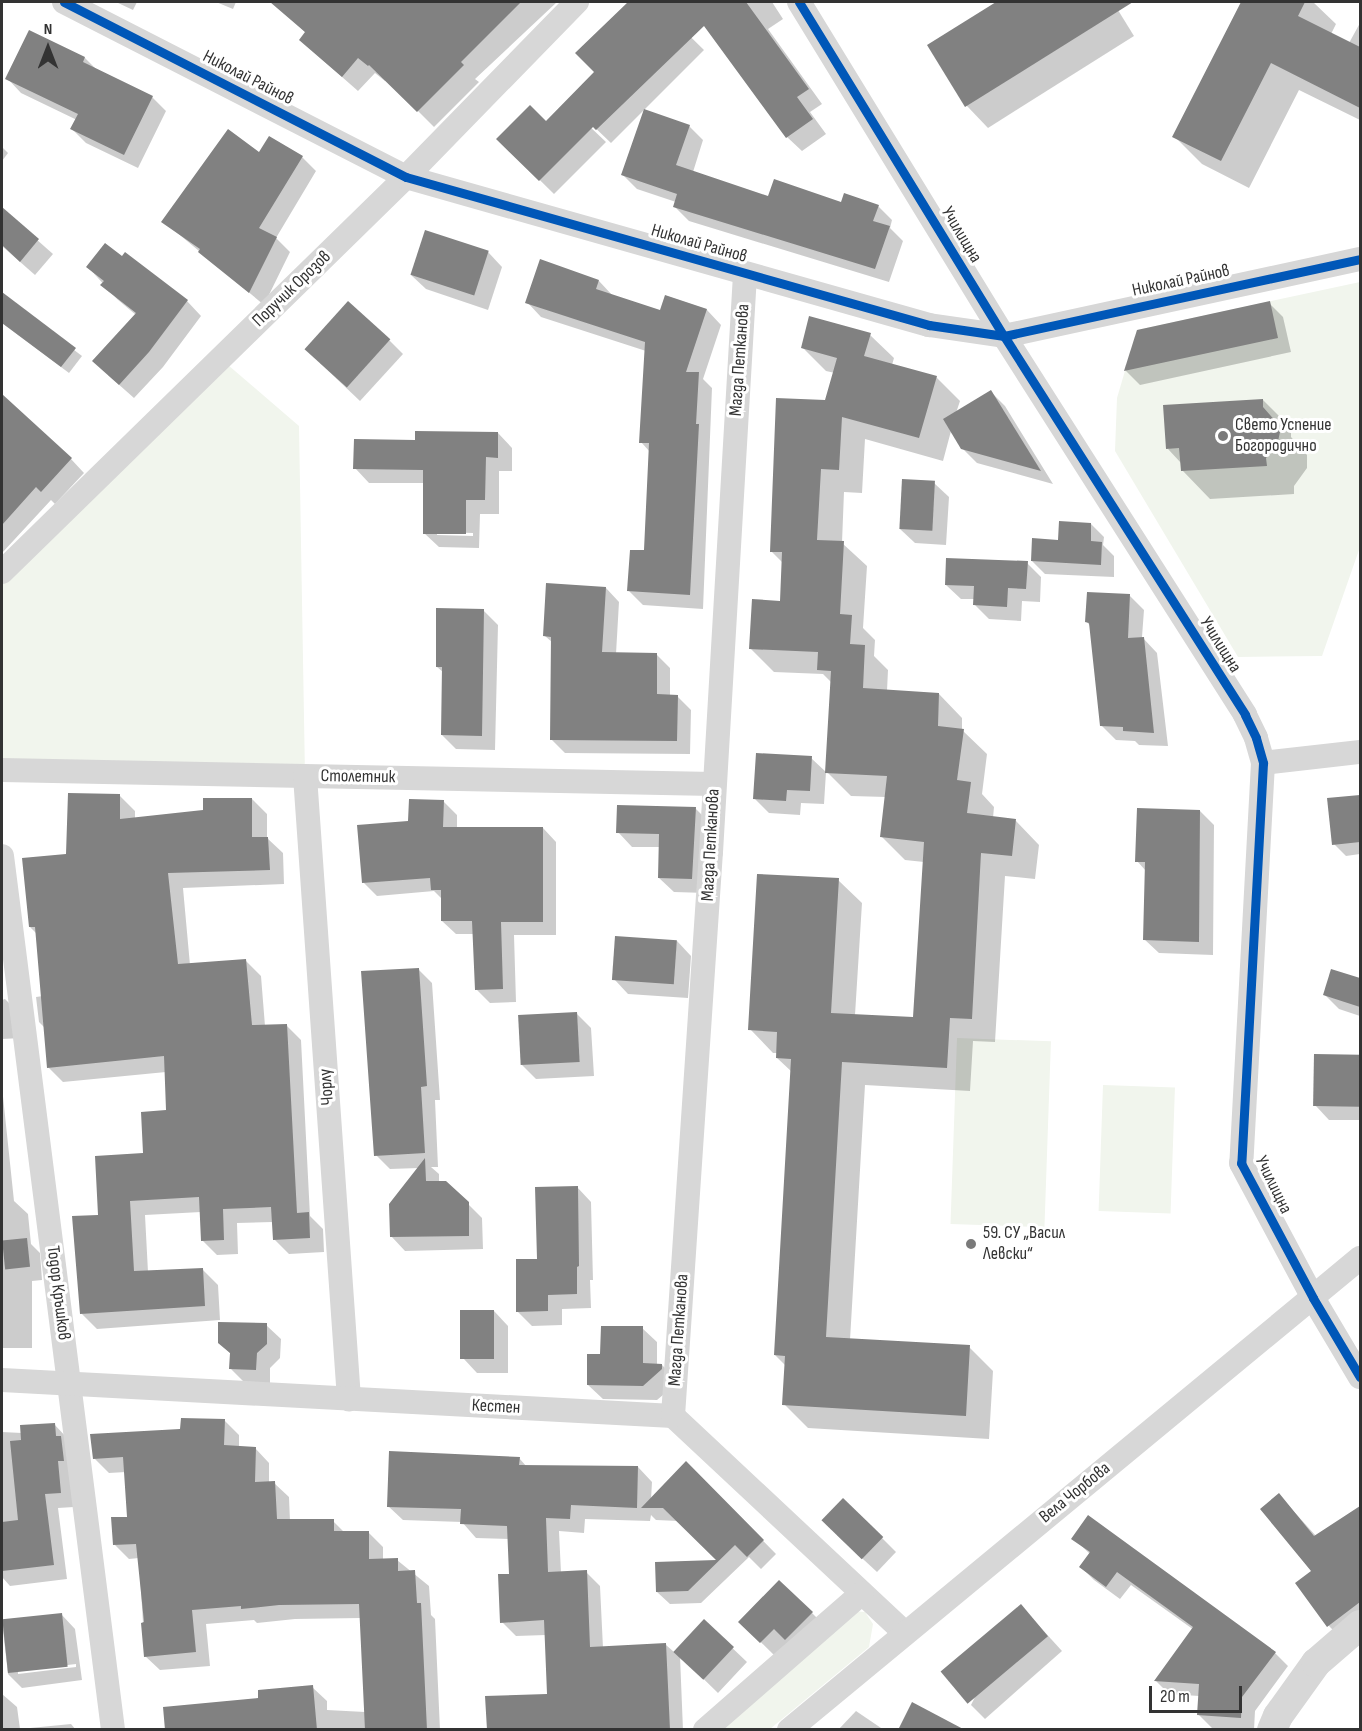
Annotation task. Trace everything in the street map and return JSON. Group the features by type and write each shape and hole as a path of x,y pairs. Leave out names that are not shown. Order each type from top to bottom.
{"street":[{"name":"Николай Райнов","path":"64,2 406,177 928,325 1004,336 1360,259"},
{"name":"Поручик Орозов","path":"2,572 406,177 577,2"},
{"name":"Училищна","path":"799,2 1004,336 1245,715 1263,763 1241,1163 1313,1299 1360,1377"},
{"name":"Магда Петканова","path":"673,1416 746,274"},
{"path":"1263,763 1360,752"},
{"name":"Столетник","path":"2,770 714,784"},
{"name":"Чорлу","path":"305,776 349,1399"},
{"name":"Тодор Кръшков","path":"2,856 113,1730"},
{"name":"Вела Чорбова","path":"789,1730 1360,1258"},
{"name":"Кестен","path":"2,1380 673,1416"},
{"path":"673,1416 905,1633"},
{"path":"705,1730 862,1593"},
{"path":"1272,1730 1278,1716 1316,1664 1360,1625"}],"shaded area":[{"path":"1360,282 1360,547 1322,656 1238,657 1115,451 1117,398 1137,330"},
{"path":"221,359 299,426 305,776 2,770 2,572"},
{"path":"957,1038 1051,1041 1044,1227 951,1224"},
{"path":"1103,1085 1175,1088 1171,1213 1099,1211"},
{"path":"852,1611 865,1612 873,1624 869,1647 770,1729 716,1730"}],"building":[{"path":"270,2 521,2 461,62 464,65 417,112 369,65 358,58 342,77 299,40 305,32"},
{"path":"628,2 746,2 809,89 797,97 813,119 786,138 704,26 596,130 593,127 539,181 496,139 530,105 546,121 594,72 575,53"},
{"path":"996,2 1133,2 965,107 927,45"},
{"path":"1241,2 1305,2 1298,16 1360,47 1360,108 1271,63 1221,161 1172,137"},
{"path":"29,30 85,57 83,62 153,96 124,155 70,129 78,114 5,79"},
{"path":"644,109 690,125 676,165 768,196 774,179 841,202 844,193 879,205 873,221 890,226 875,269 673,207 677,194 621,175"},
{"path":"228,129 259,152 269,136 303,156 259,228 277,237 249,293 198,252 200,249 161,222"},
{"path":"2,207 39,239 20,262 2,245"},
{"path":"425,230 489,251 474,295 410,275"},
{"path":"105,243 122,256 125,252 188,300 149,352 119,385 92,361 136,313 100,285 104,281 86,267"},
{"path":"540,259 599,280 596,289 660,310 665,295 707,309 686,372 699,372 696,424 699,424 690,595 627,591 630,550 644,550 649,443 639,443 645,342 525,303"},
{"path":"2,292 76,348 61,367 2,323"},
{"path":"348,301 390,339 347,387 305,349"},
{"path":"1270,301 1278,338 1124,371 1137,330"},
{"path":"809,316 871,333 864,356 937,376 919,438 842,417 839,470 821,469 817,540 844,541 840,614 852,615 850,644 865,645 863,688 939,693 938,726 964,729 957,780 971,782 967,813 1016,819 1012,856 981,853 972,1019 950,1018 947,1068 842,1062 826,1337 970,1345 966,1416 782,1405 785,1356 774,1355 791,1059 776,1058 777,1032 748,1030 757,874 839,878 831,1013 913,1017 924,842 880,837 887,776 825,773 831,671 817,670 818,652 749,649 752,599 780,601 782,552 770,552 776,398 825,400 837,358 801,348"},
{"path":"991,390 1041,471 961,449 943,419"},
{"path":"2,394 72,458 41,492 36,487 2,525"},
{"name":"Свето Успение Богородично","path":"1263,399 1263,407 1279,425 1280,432 1277,446 1266,458 1267,466 1181,471 1179,448 1166,449 1163,405"},
{"path":"415,431 498,432 498,458 486,457 485,500 466,500 466,534 423,534 423,470 353,469 354,439 415,440"},
{"path":"902,479 935,481 932,531 899,529"},
{"path":"1059,521 1091,523 1091,541 1102,542 1101,565 1031,561 1032,538 1058,540"},
{"path":"946,558 1028,561 1026,589 1008,588 1007,607 973,605 974,586 945,585"},
{"path":"546,583 606,587 602,652 657,653 657,694 678,695 677,741 550,740 551,637 543,636"},
{"path":"1087,592 1130,594 1128,638 1144,637 1154,733 1123,731 1123,727 1100,726 1089,623 1085,622"},
{"path":"436,608 484,609 482,736 441,735 442,667 436,667"},
{"path":"756,753 812,756 810,791 787,790 786,801 753,799"},
{"path":"68,793 120,794 120,819 203,810 203,798 252,798 252,837 268,837 270,870 168,873 178,964 246,959 252,1025 287,1024 297,1213 309,1212 310,1238 273,1240 271,1207 223,1209 224,1240 201,1241 199,1197 130,1201 134,1271 203,1268 205,1306 80,1314 72,1216 98,1215 95,1156 143,1153 141,1112 166,1110 164,1056 47,1068 35,927 29,927 22,858 66,854"},
{"path":"1360,795 1360,842 1332,845 1327,798"},
{"path":"409,799 444,800 443,827 543,827 543,922 501,922 503,989 475,990 472,921 441,921 441,890 431,890 430,878 362,883 357,825 408,821"},
{"path":"617,805 696,807 692,879 658,878 659,834 616,833"},
{"path":"1137,808 1200,810 1199,942 1143,940 1145,862 1135,862"},
{"path":"615,936 677,940 674,984 612,980"},
{"path":"419,968 427,1086 421,1087 425,1153 374,1156 361,971"},
{"path":"1331,969 1360,978 1360,1007 1323,995"},
{"path":"577,1012 580,1062 521,1065 518,1015"},
{"path":"1314,1054 1360,1055 1359,1107 1313,1106"},
{"path":"425,1158 426,1181 446,1181 469,1202 469,1236 390,1237 389,1204"},
{"path":"578,1186 577,1294 548,1295 548,1311 516,1312 516,1259 537,1259 535,1187"},
{"path":"27,1238 30,1267 5,1269 2,1241"},
{"path":"460,1310 494,1310 494,1359 460,1359"},
{"path":"218,1322 267,1323 267,1344 257,1353 256,1370 229,1369 230,1353 218,1343"},
{"path":"601,1326 643,1326 643,1363 662,1364 662,1369 643,1386 587,1385 587,1354 600,1354"},
{"path":"181,1418 225,1419 224,1445 256,1447 255,1482 275,1481 277,1519 334,1519 334,1531 369,1531 369,1559 398,1558 398,1571 415,1570 417,1603 421,1603 427,1730 365,1730 359,1604 279,1605 241,1609 241,1606 192,1610 196,1652 144,1657 141,1623 144,1622 136,1544 113,1545 111,1517 127,1517 123,1457 93,1459 90,1434 180,1429"},
{"path":"55,1423 56,1436 61,1436 64,1461 58,1461 61,1493 45,1494 54,1565 2,1571 2,1522 18,1520 10,1441 21,1440 20,1425"},
{"path":"389,1451 520,1457 519,1465 638,1466 637,1508 571,1505 570,1519 546,1518 548,1572 587,1570 590,1647 666,1643 670,1730 487,1730 485,1696 547,1694 544,1620 500,1623 498,1574 509,1574 507,1526 460,1524 461,1509 387,1507"},
{"path":"686,1461 764,1540 747,1557 735,1545 688,1591 656,1592 655,1562 716,1560 663,1508 641,1508"},
{"path":"1279,1493 1314,1536 1360,1506 1360,1602 1327,1627 1295,1583 1311,1571 1260,1509"},
{"path":"843,1498 883,1537 862,1559 821,1520"},
{"path":"1088,1515 1276,1652 1242,1697 1241,1718 1197,1715 1199,1684 1154,1681 1193,1627 1117,1572 1106,1587 1079,1567 1090,1552 1071,1539"},
{"path":"779,1580 813,1612 785,1640 774,1629 760,1643 738,1622"},
{"path":"1021,1604 1048,1636 968,1704 941,1671"},
{"path":"62,1613 68,1667 8,1673 2,1619"},
{"path":"704,1619 734,1647 703,1680 673,1652"},
{"path":"313,1685 317,1730 165,1730 163,1707 258,1698 258,1690"},
{"path":"912,1702 965,1730 898,1730"}],"cycle path":[{"path":"64,2 406,177 929,325 1004,336 1360,259"},
{"path":"799,2 1004,336 1245,715 1256,738 1263,763 1241,1163 1313,1298 1360,1377"}],"place":[{"name":"Свето Успение Богородично","path":"1223,436"},
{"name":"59. СУ „Васил Левски“","path":"971,1244"}]}
